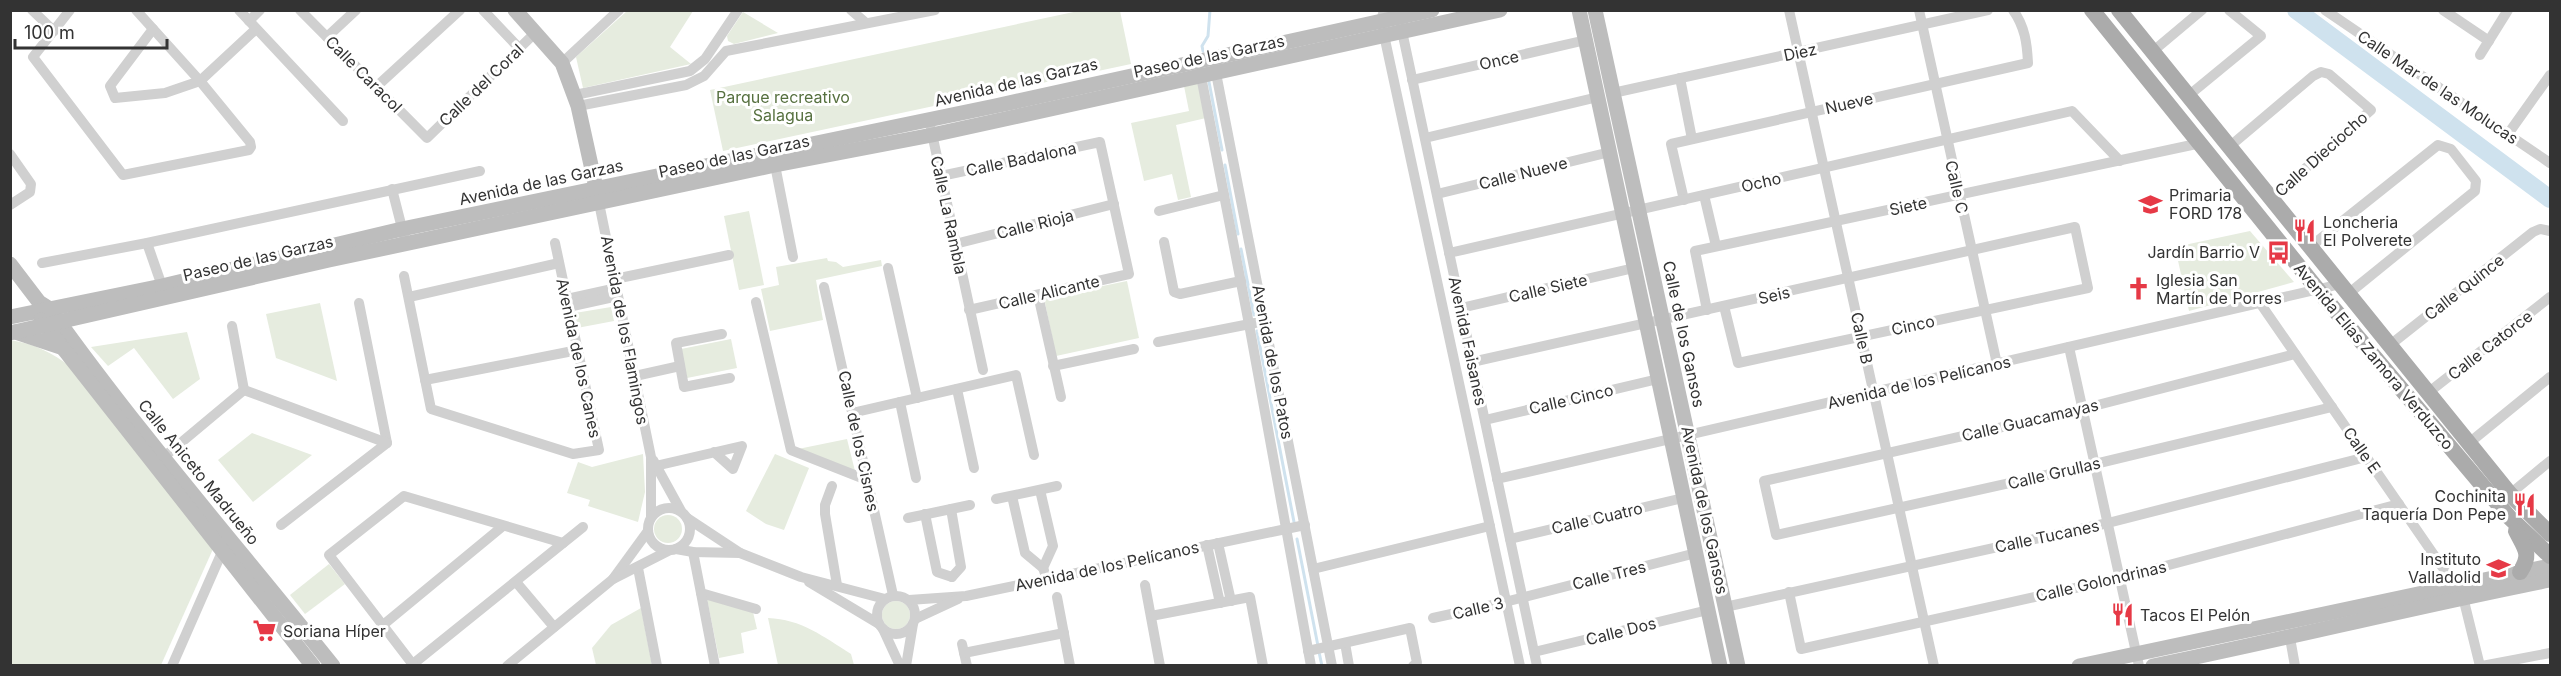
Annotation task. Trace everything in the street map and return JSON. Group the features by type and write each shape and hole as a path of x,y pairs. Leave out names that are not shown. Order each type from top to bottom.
{"main road":[{"path":"515,10 562,63 577,101 598,196"},
{"name":"Avenida de las Garzas","path":"45,314 162,286 1205,71 1213,58 1432,10"},
{"path":"1398,19 1500,10"},
{"name":"Avenida de los Gansos","path":"1579,10 1720,666"},
{"name":"Calle de los Gansos","path":"1595,10 1738,666"},
{"name":"Avenida Elías Zamora Verduzco","path":"2092,10 2318,290 2509,517 2550,556"},
{"name":"Avenida Elías Zamora Verduzco","path":"2119,10 2510,494 2550,534"},
{"name":"Paseo de las Garzas","path":"1205,71 1383,22"},
{"name":"Paseo de las Garzas","path":"598,196 776,165 930,127"},
{"name":"Paseo de las Garzas","path":"12,328 45,314 404,236"},
{"name":"Calle Aniceto Madrueño","path":"10,264 45,314 158,462 222,552 313,666"},
{"name":"Calle Aniceto Madrueño","path":"45,314 63,348 158,462 233,541 333,666"},
{"path":"12,328 63,348"},
{"path":"2509,517 2527,555 2528,561 2520,573"},
{"path":"2153,666 2290,638 2550,566"},
{"path":"2079,666 2138,659 2460,592 2550,580"}],"street":[{"path":"32,10 54,31"},
{"path":"70,10 33,57 123,175 249,150 250,142 200,81 136,10"},
{"path":"239,10 343,121"},
{"path":"153,30 111,86 115,98 165,93 200,81 253,25 260,10"},
{"name":"Calle Caracol","path":"300,10 427,138"},
{"path":"327,37 356,10"},
{"path":"376,87 460,10"},
{"path":"483,10 519,48"},
{"path":"600,10 609,20"},
{"path":"562,63 618,10"},
{"path":"577,101 665,89 704,76 708,62 738,10"},
{"path":"851,10 866,23"},
{"path":"577,101 663,76 690,71 726,51 935,10"},
{"name":"Calle B","path":"1789,10 1934,666"},
{"name":"Calle C","path":"1919,10 1997,364"},
{"name":"Diez","path":"1613,93 1988,10"},
{"name":"Nueve","path":"1684,200 1671,144 2028,63 2027,39 2013,10"},
{"path":"2152,52 2202,10"},
{"path":"2188,96 2261,36 2229,10"},
{"name":"Calle Mar de las Molucas","path":"2325,10 2550,163"},
{"path":"2442,10 2489,41"},
{"path":"2480,55 2508,10"},
{"name":"Avenida Faisanes","path":"1398,19 1537,666"},
{"name":"Avenida Faisanes","path":"1383,22 1520,666"},
{"name":"Calle del Coral","path":"427,138 536,32"},
{"name":"Once","path":"1412,80 1586,40"},
{"name":"Avenida de los Patos","path":"1205,71 1224,195 1311,666"},
{"name":"Avenida de los Patos","path":"1205,71 1265,321 1332,666"},
{"name":"Calle Dieciocho","path":"2229,147 2313,76 2321,72 2329,74 2371,110 2271,198"},
{"path":"663,76 665,89"},
{"path":"1680,78 1692,139"},
{"path":"2508,134 2549,79"},
{"path":"1425,138 1598,97"},
{"name":"Ocho","path":"1449,253 2072,111 2120,160"},
{"name":"Calle La Rambla","path":"930,127 983,370"},
{"name":"Calle Badalona","path":"941,176 1100,142 1114,204"},
{"name":"Siete","path":"1707,310 1695,251 2201,143"},
{"path":"2310,247 2438,145 2451,149 2476,181 2477,187 2345,289"},
{"name":"Calle Nueve","path":"1437,194 1610,152"},
{"path":"10,154 31,184 30,192 10,205"},
{"path":"776,165 793,257"},
{"path":"42,263 147,243 480,171"},
{"path":"392,189 404,236"},
{"path":"1159,211 1224,195"},
{"path":"1704,195 1716,246"},
{"name":"Avenida de los Flamingos","path":"598,196 653,464 651,517"},
{"name":"Calle Rioja","path":"955,244 1114,204"},
{"name":"Calle Alicante","path":"969,310 1129,274 1114,204"},
{"name":"Seis","path":"1472,362 2075,228 2088,288"},
{"name":"Calle Quince","path":"2390,345 2545,230"},
{"path":"1164,242 1174,292 1180,294 1241,281"},
{"path":"147,243 162,286"},
{"name":"Avenida de los Canes","path":"404,276 431,409 573,454 599,450 555,243"},
{"path":"568,303 729,255"},
{"path":"409,297 559,262"},
{"path":"888,268 917,398"},
{"name":"Calle Siete","path":"1461,308 1635,268"},
{"name":"Calle de los Cisnes","path":"824,287 867,480 889,597"},
{"name":"Cinco","path":"1724,306 1738,363 2088,288"},
{"name":"Avenida de los Pelícanos","path":"1497,479 2318,290 2345,289"},
{"path":"1038,295 1061,398"},
{"name":"Calle Catorce","path":"2429,392 2550,297"},
{"path":"756,302 791,450 867,480"},
{"path":"358,303 387,443"},
{"name":"Calle E","path":"2260,303 2460,592"},
{"path":"1158,342 1265,321"},
{"path":"232,326 244,390"},
{"path":"722,334 676,344 684,387 730,378"},
{"path":"2069,347 2138,659"},
{"path":"1053,366 1134,349"},
{"path":"425,380 578,350"},
{"name":"Calle Guacamayas","path":"1776,535 1764,481 2082,409 2295,354"},
{"path":"635,379 681,369"},
{"path":"852,413 1016,375 1034,455"},
{"path":"2469,443 2550,377"},
{"name":"Calle Cinco","path":"1485,420 1658,379"},
{"path":"957,389 974,468"},
{"path":"244,390 387,443"},
{"path":"158,462 244,390"},
{"path":"900,402 916,478"},
{"name":"Calle Grullas","path":"1776,535 2095,464 2332,407"},
{"path":"281,525 387,443"},
{"path":"653,464 714,452"},
{"name":"Calle Tucanes","path":"1725,607 2108,523 2366,456"},
{"path":"2510,494 2550,461"},
{"name":"Avenida de los Flamingos","path":"653,464 684,515 740,553"},
{"path":"832,486 825,505 825,514 837,585"},
{"path":"996,499 1057,486"},
{"path":"1012,496 1025,553 1045,573 1053,546 1040,490"},
{"path":"563,543 404,496 329,555 413,665 583,527"},
{"name":"Calle Cuatro","path":"1510,539 1683,498"},
{"name":"Calle Golondrinas","path":"1789,592 1802,649 2120,578 2399,504"},
{"path":"908,518 970,505"},
{"path":"613,579 673,549 689,536 684,515 668,507 655,512 651,517 649,537 657,547 673,549 693,552 740,553 801,577 909,600 915,610 906,666"},
{"path":"951,509 961,567 952,577"},
{"path":"926,514 937,572 952,577"},
{"name":"Avenida de los Pelícanos","path":"909,600 959,597 1045,573 1212,544 1305,525"},
{"path":"383,626 503,526"},
{"path":"1313,569 1490,526"},
{"path":"507,666 613,579 648,531"},
{"path":"172,666 222,552 233,541"},
{"path":"1212,544 1225,602"},
{"path":"693,552 715,666"},
{"name":"Calle Tres","path":"1522,597 1696,553"},
{"path":"638,568 657,666"},
{"path":"801,577 893,634 910,629 914,622 959,597 952,577"},
{"path":"516,582 554,627"},
{"path":"1145,585 1160,666"},
{"path":"702,592 756,609"},
{"path":"2460,592 2481,666 2550,653"},
{"path":"889,597 877,610 881,626 900,666"},
{"path":"1057,597 1070,666"},
{"path":"1151,616 1250,597 1263,666"},
{"name":"Calle 3","path":"1433,618 1522,597"},
{"name":"Calle Dos","path":"1534,652 1708,610"},
{"path":"1308,651 1410,628 1417,663 1413,666"},
{"path":"967,666 963,649 1064,633"},
{"path":"2290,638 2295,666"},
{"path":"1345,643 1349,666"}],"green space":[{"name":"Parque recreativo Salagua","path":"1083,10 1120,11 1131,64 723,151 710,90"},
{"path":"627,11 693,11 670,47 691,64 583,88 576,57"},
{"path":"743,12 778,33 734,44 728,41 727,36"},
{"path":"1198,83 1206,118 1176,125 1191,197 1178,200 1172,174 1144,181 1131,123 1189,111 1184,86"},
{"path":"749,211 764,285 739,290 724,216"},
{"path":"2250,231 2294,282 2189,311 2175,247"},
{"path":"827,258 828,261 836,262 843,267 881,260 882,266 816,280 823,320 770,331 761,289 779,285 776,267"},
{"path":"1127,281 1139,338 1056,356 1044,298"},
{"path":"320,303 337,381 276,358 266,314"},
{"path":"611,307 614,321 577,328 575,313"},
{"path":"187,332 200,379 173,399 134,348 108,366 91,347"},
{"path":"731,339 737,368 687,378 681,349"},
{"path":"10,340 42,349 71,367 213,549 161,665 11,665"},
{"path":"252,433 312,455 253,502 218,460"},
{"path":"847,439 855,471 798,449"},
{"path":"643,454 645,492 638,522 588,506 590,500 567,493 578,462 592,467"},
{"path":"775,454 809,468 784,530 766,524 746,511"},
{"path":"668,515 678,519 682,529 678,539 668,543 658,539 654,529 658,519"},
{"path":"329,564 345,584 305,614 290,595"},
{"path":"707,599 753,612 757,629 741,633 744,653 719,658"},
{"path":"896,601 906,605 910,615 906,625 896,629 886,625 882,615 886,605"},
{"path":"641,608 652,665 596,665 592,648 611,625"},
{"path":"768,618 802,625 822,635 851,654 854,665 778,665"}],"waterway":[{"path":"1203,51 1202,46 1208,36 1210,10"},
{"path":"2296,10 2550,199"},
{"path":"1209,82 1222,150"},
{"path":"1225,165 1238,234"},
{"path":"1241,249 1254,315"},
{"path":"1257,331 1294,522"},
{"path":"1297,539 1318,646"},
{"path":"1319,652 1322,666"}],"place":[{"name":"Primaria FORD 178","path":"2151,204"},
{"name":"Loncheria El Polverete","path":"2305,231"},
{"name":"Jardín Barrio V","path":"2278,252"},
{"name":"Iglesia San Martín de Porres","path":"2138,289"},
{"name":"Cochinita Taquería Don Pepe","path":"2524,505"},
{"name":"Instituto Valladolid","path":"2499,568"},
{"name":"Tacos El Pelón","path":"2122,615"},
{"name":"Soriana Híper","path":"265,631"}]}
